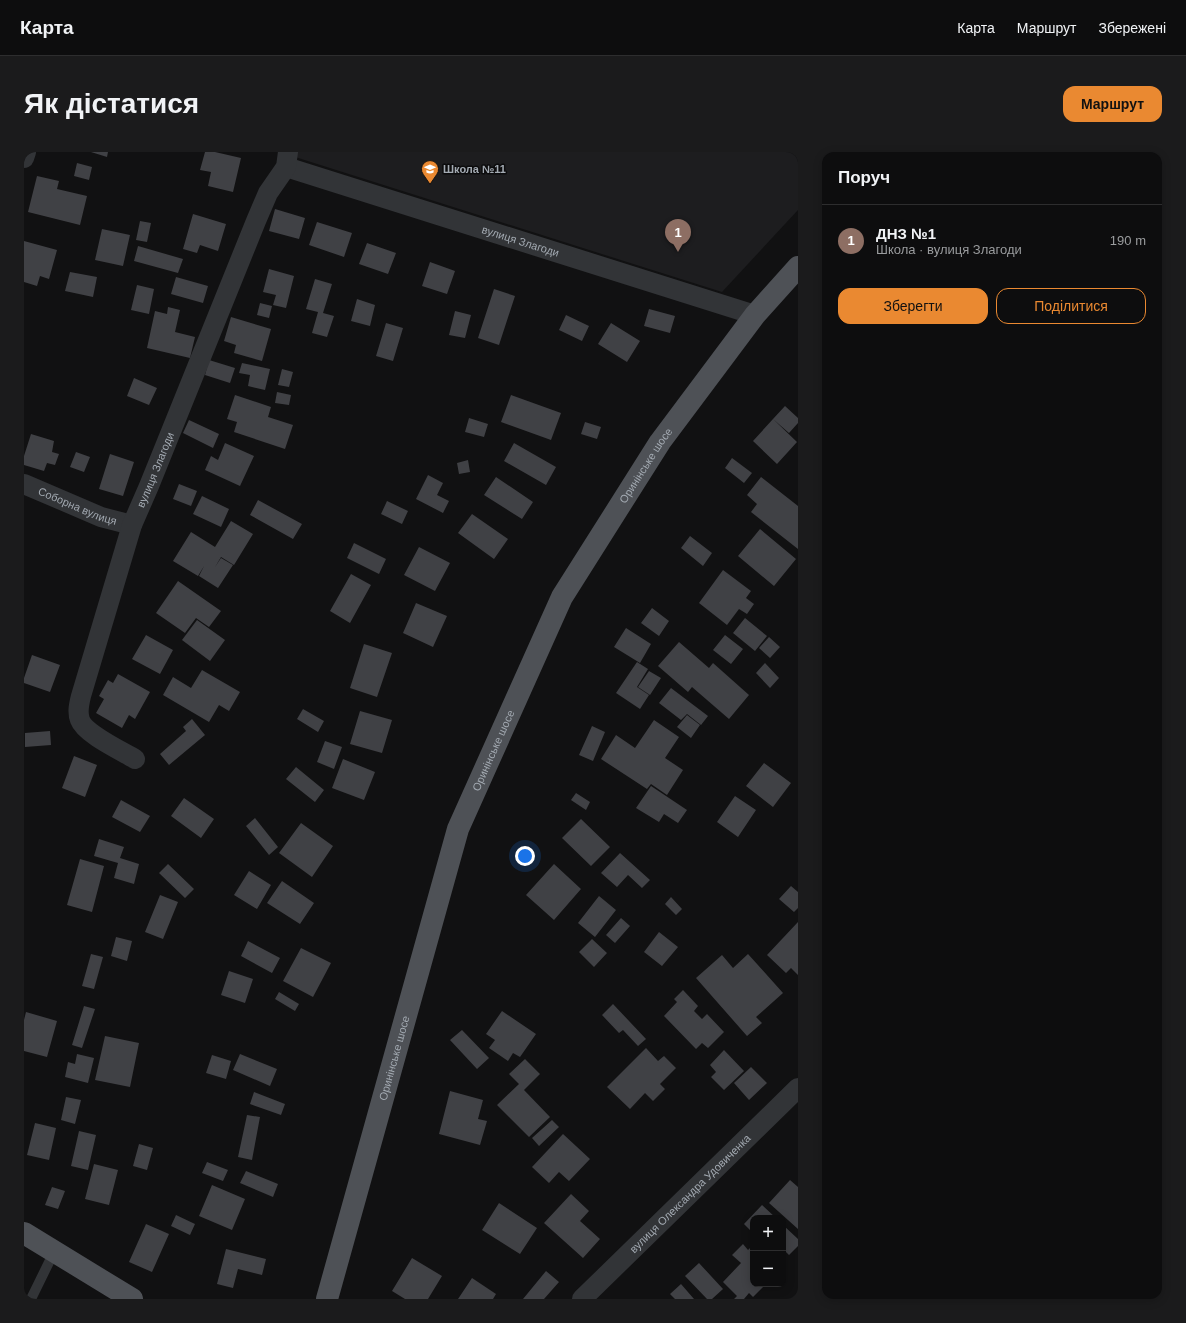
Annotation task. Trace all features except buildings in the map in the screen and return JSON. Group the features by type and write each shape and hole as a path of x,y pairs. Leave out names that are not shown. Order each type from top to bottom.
{"main road":[{"name":"Оринінське шосе","path":"327,1299 458,829 562,597 660,442 755,315 798,267"},
{"path":"24,1233 132,1299"}],"street":[{"path":"24,158 26,152"},
{"name":"вулиця Злагоди","path":"135,759 88,731 81,722 78,714 78,706 132,525 259,214 268,193 287,159 755,315"},
{"name":"Соборна вулиця","path":"24,484 101,517 132,525"},
{"name":"вулиця Олександра Удовиченка","path":"582,1299 798,1088"}],"lane":[{"path":"31,1299 54,1252"}],"shaded area":[{"path":"293,152 798,152 798,210 722,292 292,156"}],"place":[{"name":"Школа №11","path":"430,184"},
{"name":"ДНЗ №1","path":"678,252"}]}
